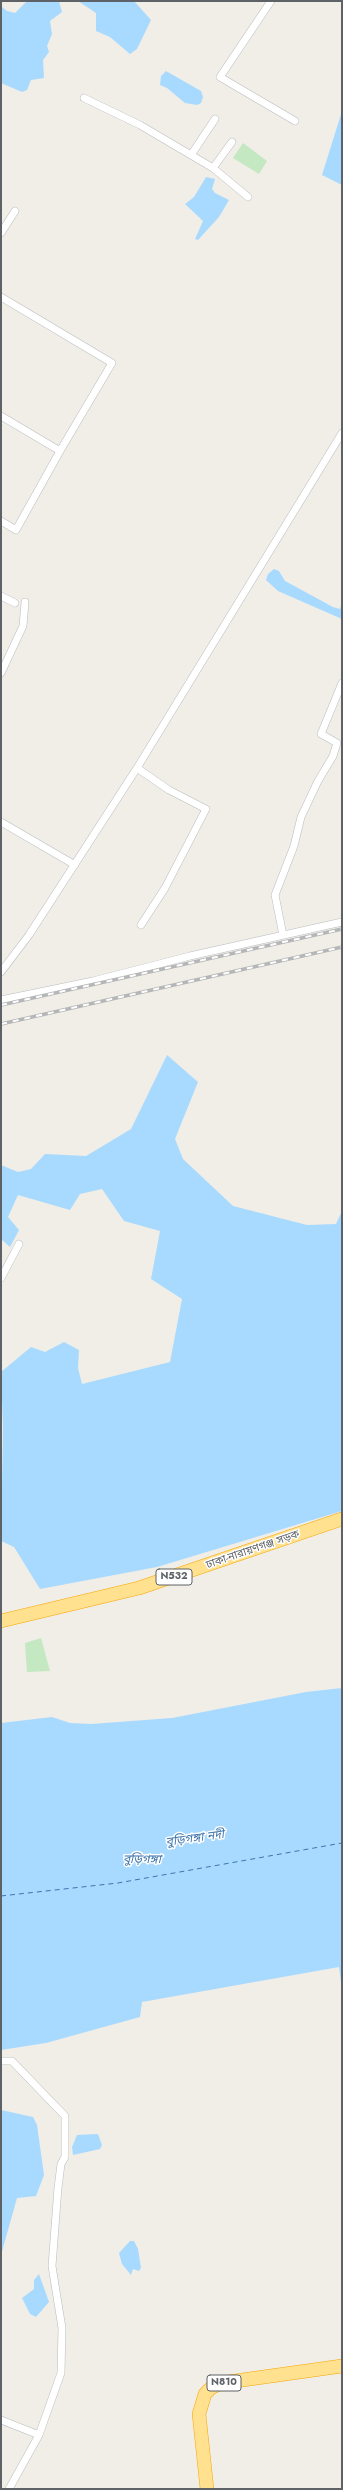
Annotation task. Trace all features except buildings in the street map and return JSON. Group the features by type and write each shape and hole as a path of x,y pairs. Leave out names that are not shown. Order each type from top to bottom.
{"highway":[{"name":"ঢাকা-নারায়ণগঞ্জ সড়ক","path":"1,1621 139,1588 342,1519"},
{"name":"N810","path":"207,2489 199,2414 205,2394 211,2388 221,2384 342,2366"},
{"name":"N810","path":"212,2489 205,2421 206,2409 212,2398 222,2391 342,2375"}],"street":[{"path":"271,1 220,77 295,122"},
{"path":"84,98 140,126 213,168 248,197"},
{"path":"190,155 215,119"},
{"path":"213,168 232,142"},
{"path":"1,233 15,211"},
{"path":"1,297 112,363 60,451 16,530 1,521"},
{"path":"1,416 60,451"},
{"path":"1,972 29,935 137,768 342,433"},
{"path":"1,596 15,603"},
{"path":"1,673 23,626 25,602"},
{"path":"283,936 274,895 294,846 301,817 318,781 333,756 337,743 321,734 342,683"},
{"path":"137,768 169,790 206,809 165,888 140,925"},
{"path":"1,822 75,865"},
{"path":"1,1000 93,981 190,956 342,922"},
{"path":"1,1278 19,1244"},
{"path":"1,2061 12,2061 65,2116 65,2157 61,2164 58,2188 52,2266 62,2328 61,2373 39,2435 9,2489"},
{"path":"1,2420 39,2435"}],"green space":[{"path":"243,143 267,161 259,174 233,158"},
{"path":"41,1638 50,1671 27,1672 25,1643"}],"water":[{"path":"1,1 2,7 7,11 15,13 27,1 59,1 62,12 50,21 52,34 47,46 49,52 43,60 44,78 31,80 27,90 22,92 1,83"},
{"path":"78,1 134,1 151,20 137,49 130,54 110,37 96,31 96,13"},
{"path":"166,71 201,91 203,97 201,103 197,105 185,103 167,88 160,85 161,76"},
{"path":"342,111 342,185 322,175"},
{"path":"206,177 215,179 212,189 215,193 229,200 219,217 198,240 195,239 203,221 185,204 194,197"},
{"path":"274,569 279,571 285,581 333,607 340,609 342,601 342,619 278,591 266,580 268,574"},
{"path":"167,1055 198,1082 175,1139 183,1159 233,1206 307,1225 336,1224 342,1211 342,1511 157,1567 40,1589 14,1547 1,1541 3,1428 1,1372 31,1347 45,1352 64,1342 79,1350 78,1368 82,1384 170,1362 182,1299 151,1279 160,1231 124,1221 102,1189 80,1194 70,1210 18,1195 8,1217 19,1230 10,1247 1,1239 1,1165 18,1172 31,1169 45,1154 86,1156 131,1129"},
{"name":"বুড়িগঙ্গা","path":"342,1688 342,1989 339,1967 142,2002 140,2017 46,2043 1,2050 1,1723 52,1717 70,1723 91,1724 172,1718 306,1692"},
{"path":"1,2110 33,2117 37,2125 44,2175 36,2196 17,2198 1,2255"},
{"path":"98,2134 102,2145 100,2149 73,2155 72,2147 77,2135"},
{"path":"130,2241 134,2241 138,2249 141,2268 139,2271 133,2269 131,2275 122,2264 119,2253"},
{"path":"39,2274 49,2302 36,2317 30,2314 22,2298 34,2289 34,2280"}],"ferry route":[{"path":"1,1896 118,1883 342,1843"}],"railway":[{"path":"1,1005 342,929"},
{"path":"1,1024 342,947"}],"water label":[{"name":"বুড়িগঙ্গা নদী","path":"195,1839"}]}
